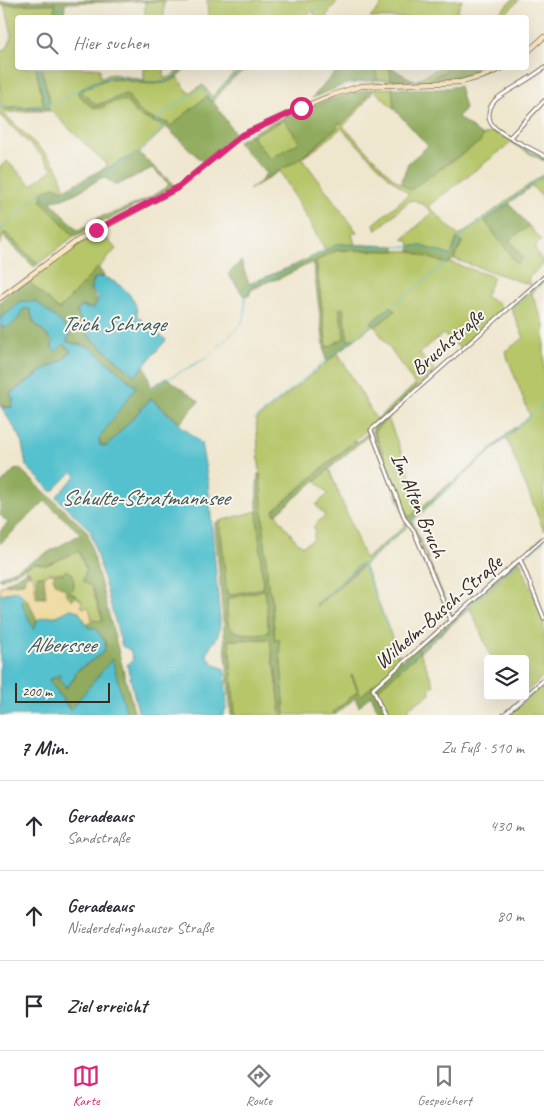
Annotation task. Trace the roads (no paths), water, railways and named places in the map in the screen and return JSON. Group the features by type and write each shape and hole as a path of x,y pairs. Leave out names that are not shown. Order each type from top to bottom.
{"main road":[{"path":"529,50 544,37"},
{"path":"0,298 77,240 177,188 242,135 348,89 374,85 461,82 497,70"}],"street":[{"path":"543,154 493,126 489,116 490,107 497,98 544,69"},
{"path":"510,137 544,102"},
{"name":"Bruchstraße","path":"371,430 544,277"},
{"name":"Im Alten Bruch","path":"371,430 408,524 414,531 451,620"},
{"name":"Wilhelm-Busch-Straße","path":"384,715 373,690 544,538"},
{"path":"520,559 544,618"},
{"path":"504,715 544,680"}],"water":[{"name":"Teich Schrage","path":"104,277 116,283 127,292 135,303 137,316 166,340 135,376 89,336 77,312 81,307 93,309 99,300 91,289 95,278"},
{"name":"Schulte-Stratmannsee","path":"22,301 36,302 63,324 70,335 66,342 90,347 136,387 99,438 100,446 107,446 151,399 201,443 208,482 220,620 217,636 207,655 213,664 223,668 225,672 227,706 223,715 139,715 127,665 133,659 130,650 122,646 90,530 56,497 76,476 72,472 52,492 26,466 21,438 1,407 11,408 14,400 10,394 46,369 64,360 71,351 64,344 56,352 52,347 53,341 34,322 30,309 23,309 16,322 3,328 0,324 0,319"},
{"name":"Alberssee","path":"18,591 24,597 22,604 34,630 37,620 57,616 71,609 78,611 89,628 95,628 105,642 104,652 76,671 74,678 66,687 59,679 61,675 57,675 49,680 70,710 112,659 127,715 0,715 0,594"}],"waterway":[{"path":"314,12 329,0"},
{"path":"60,5 60,15"},
{"path":"39,70 48,106"},
{"path":"0,107 50,105 105,78 121,77 150,82 168,81 175,76 179,70"},
{"path":"0,231 38,195 45,194 52,199 114,167 131,156 146,146 157,135 164,124 156,121 164,113 201,89 211,99 213,98 233,76 242,70"},
{"path":"512,141 544,159"},
{"path":"450,257 460,238 544,176"},
{"path":"151,388 208,357 242,323 245,313 245,293 249,287 334,246 421,247 449,257"},
{"path":"255,419 448,261"},
{"path":"512,308 544,280"},
{"path":"410,523 544,404"},
{"path":"321,600 407,525"},
{"path":"522,560 544,541"},
{"path":"460,615 519,563"},
{"path":"362,564 389,630"},
{"path":"398,670 457,618"}]}
